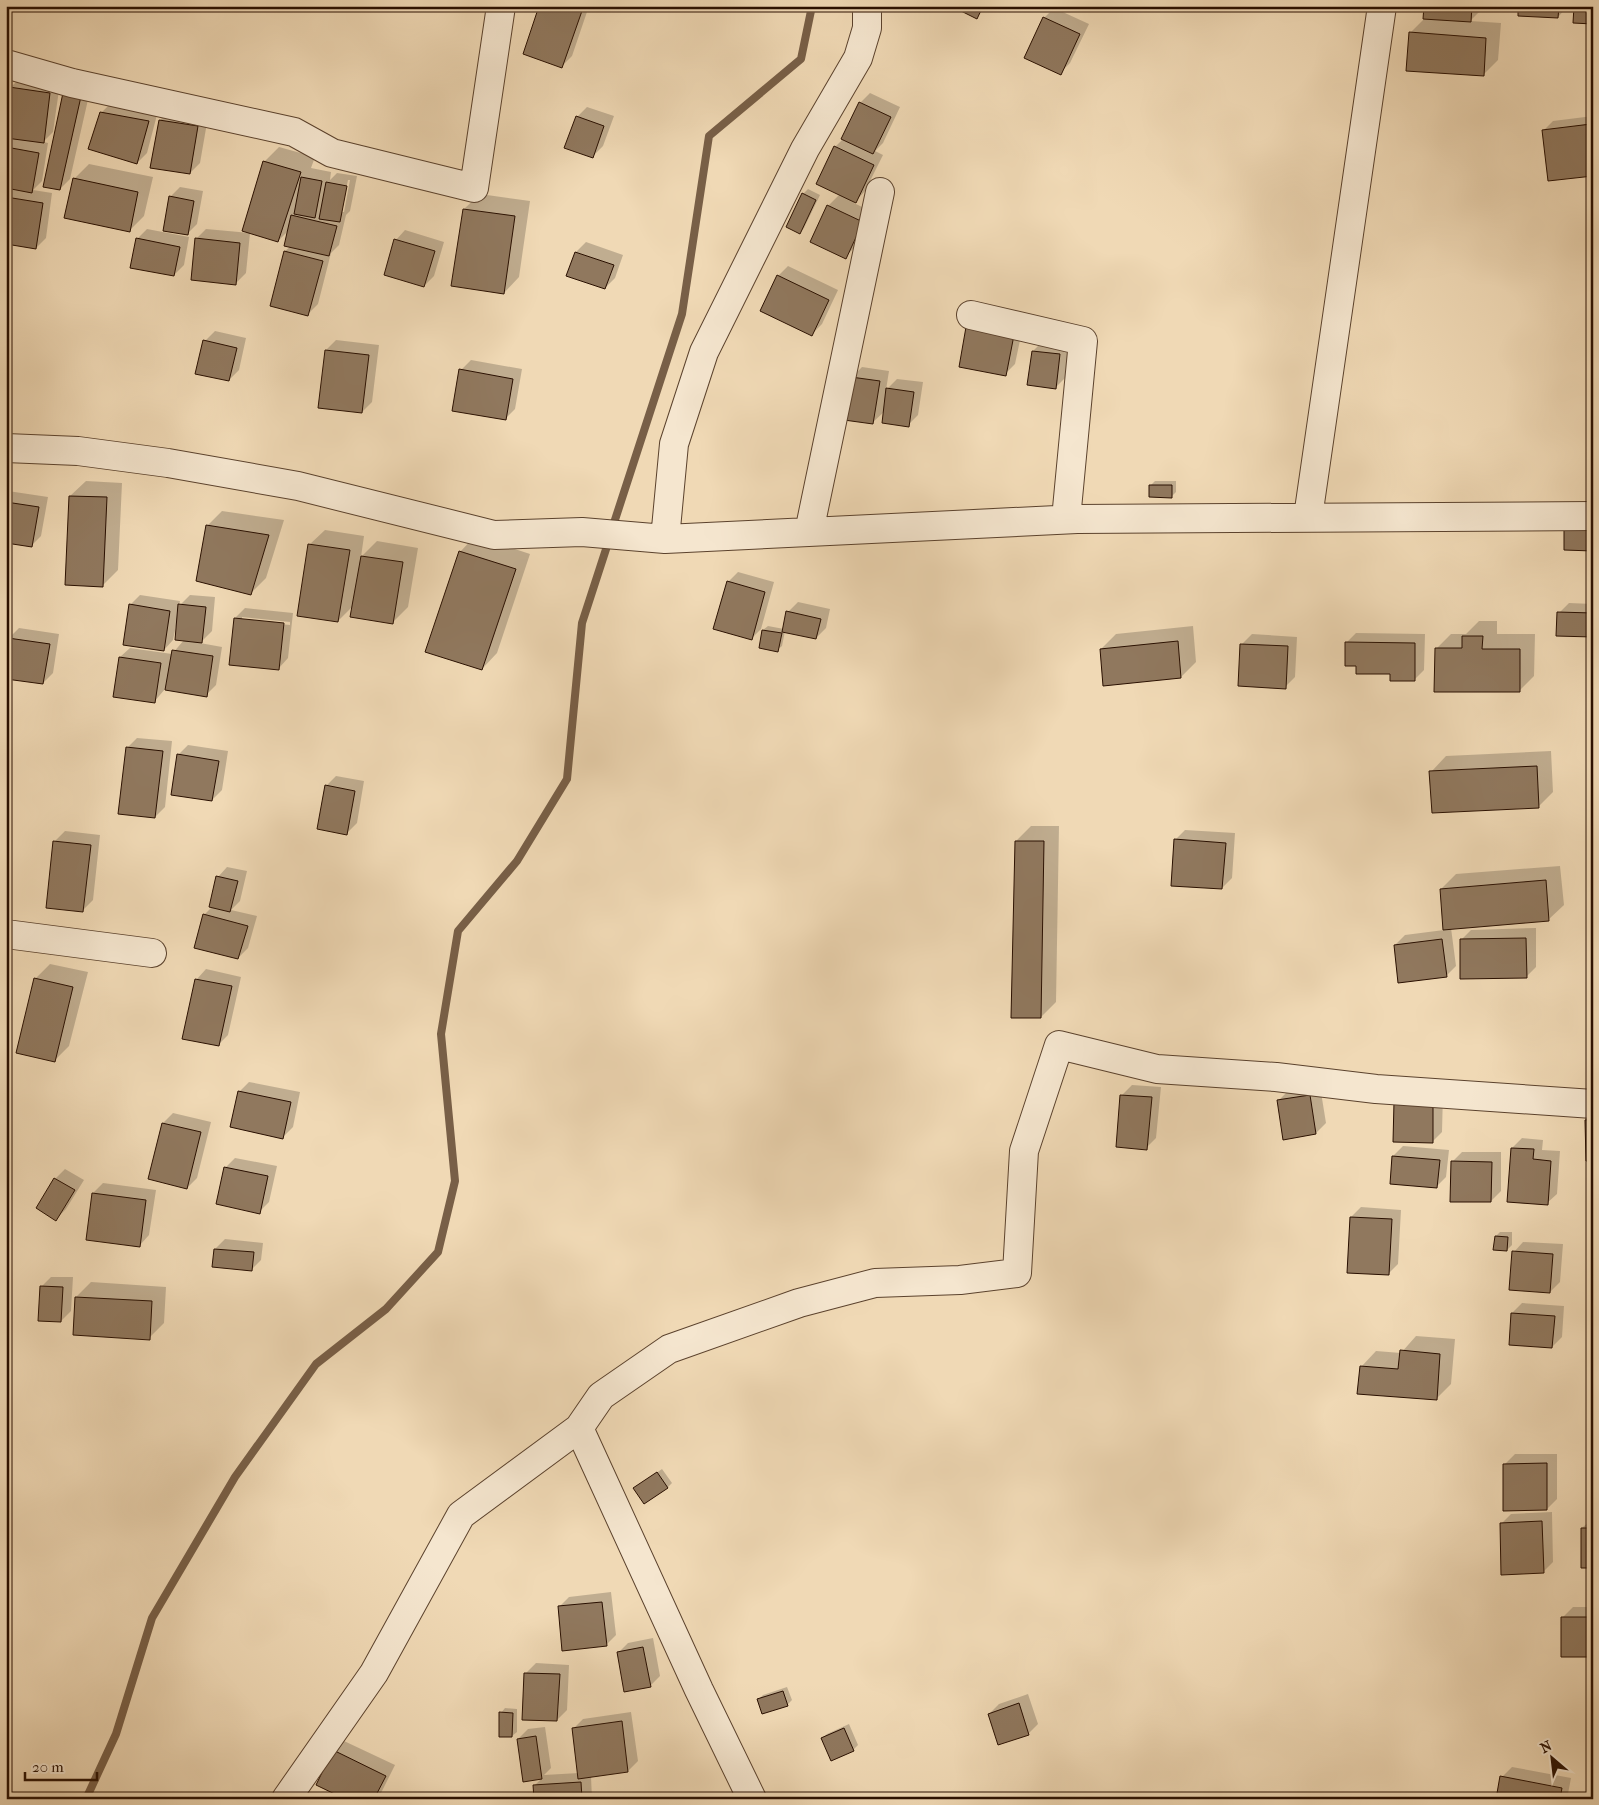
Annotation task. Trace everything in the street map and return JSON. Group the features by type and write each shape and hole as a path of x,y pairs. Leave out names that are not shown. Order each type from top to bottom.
{"street":[{"path":"6,64 72,83 294,132 332,153 474,188 500,6"},
{"path":"665,539 674,444 704,352 805,149 858,58 866,28 867,6"},
{"path":"1308,517 1382,6"},
{"path":"809,532 880,192"},
{"path":"971,315 1083,340 1066,519"},
{"path":"6,448 78,451 178,464 298,486 494,536 582,532 665,539 1066,519 1593,516"},
{"path":"6,934 152,953"},
{"path":"286,1799 374,1673 461,1515 579,1428 600,1396 669,1350 799,1303 875,1283 960,1280 1017,1273 1024,1151 1059,1045 1157,1069 1276,1077 1376,1089 1593,1104"},
{"path":"579,1428 699,1690 752,1799"}],"building":[{"path":"539,6 583,8 562,68 523,54"},
{"path":"951,6 983,6 977,19"},
{"path":"1424,6 1472,6 1471,22 1423,19"},
{"path":"1518,6 1559,6 1558,18 1518,16"},
{"path":"1574,6 1593,6 1593,24 1573,23"},
{"path":"1043,17 1080,34 1061,75 1024,58"},
{"path":"1409,32 1486,38 1484,76 1406,71"},
{"path":"9,87 50,93 44,143 6,138"},
{"path":"64,88 82,92 60,190 43,187"},
{"path":"859,102 891,117 873,154 841,139"},
{"path":"100,112 149,121 137,164 88,149"},
{"path":"576,116 604,126 593,158 564,148"},
{"path":"159,120 198,126 190,174 150,168"},
{"path":"1591,124 1593,176 1548,181 1542,130"},
{"path":"834,146 874,165 856,203 816,184"},
{"path":"6,147 39,153 32,193 6,188"},
{"path":"263,161 301,172 278,242 242,231"},
{"path":"301,177 322,181 315,218 294,214"},
{"path":"73,178 138,192 130,232 64,218"},
{"path":"326,182 347,186 340,222 319,219"},
{"path":"802,193 816,200 800,234 786,227"},
{"path":"169,196 194,201 188,235 163,231"},
{"path":"6,197 43,203 36,249 6,244"},
{"path":"827,205 863,222 846,259 810,242"},
{"path":"463,209 515,216 504,294 451,286"},
{"path":"291,215 337,226 329,256 284,246"},
{"path":"136,238 180,247 174,276 130,268"},
{"path":"195,238 240,243 236,285 191,280"},
{"path":"394,239 435,251 424,287 384,275"},
{"path":"284,251 323,261 308,316 270,306"},
{"path":"575,252 614,265 605,289 566,276"},
{"path":"777,275 829,300 812,336 760,311"},
{"path":"966,327 1014,335 1006,376 959,367"},
{"path":"203,340 237,348 229,381 195,374"},
{"path":"325,350 369,355 362,413 318,408"},
{"path":"1032,351 1060,354 1056,389 1027,385"},
{"path":"459,369 513,379 506,420 452,411"},
{"path":"851,377 880,381 873,424 844,420"},
{"path":"886,388 914,392 909,427 882,423"},
{"path":"1149,485 1172,485 1172,498 1149,497"},
{"path":"69,496 107,497 103,587 65,585"},
{"path":"6,502 39,507 32,547 6,543"},
{"path":"206,525 269,535 251,595 196,581"},
{"path":"1564,528 1593,528 1593,551 1564,550"},
{"path":"308,544 350,550 338,622 297,616"},
{"path":"459,551 516,569 482,670 425,652"},
{"path":"361,556 403,562 393,624 350,617"},
{"path":"727,581 765,592 752,640 713,629"},
{"path":"129,604 170,611 164,651 123,645"},
{"path":"178,604 206,607 202,643 175,640"},
{"path":"786,611 821,619 816,639 782,632"},
{"path":"1557,612 1593,613 1593,637 1556,636"},
{"path":"234,618 284,623 279,670 229,665"},
{"path":"762,630 782,633 778,652 759,648"},
{"path":"1462,636 1483,636 1482,649 1520,649 1520,692 1434,692 1435,648 1462,648"},
{"path":"8,638 50,644 43,684 6,679"},
{"path":"1178,641 1181,678 1103,686 1100,649"},
{"path":"1345,642 1415,643 1415,681 1390,681 1390,674 1356,674 1356,666 1345,666"},
{"path":"1240,644 1288,646 1286,689 1238,686"},
{"path":"172,650 213,656 207,697 165,690"},
{"path":"119,657 161,663 155,703 113,697"},
{"path":"126,747 163,751 155,818 118,814"},
{"path":"177,754 219,761 212,801 171,795"},
{"path":"1537,766 1539,808 1432,813 1429,771"},
{"path":"325,785 355,791 347,835 317,829"},
{"path":"1174,839 1226,843 1222,889 1171,886"},
{"path":"53,841 91,845 83,912 46,908"},
{"path":"1015,841 1044,841 1041,1018 1011,1018"},
{"path":"216,876 238,881 230,912 209,907"},
{"path":"1546,880 1549,921 1443,930 1440,889"},
{"path":"203,914 248,926 238,959 194,948"},
{"path":"1526,938 1527,978 1460,979 1460,939"},
{"path":"1442,939 1447,977 1398,983 1394,945"},
{"path":"34,978 73,987 55,1062 16,1053"},
{"path":"195,979 232,986 219,1046 182,1039"},
{"path":"238,1091 291,1102 283,1139 230,1127"},
{"path":"1120,1095 1152,1097 1147,1150 1116,1147"},
{"path":"1310,1095 1316,1134 1283,1140 1277,1100"},
{"path":"1394,1102 1433,1103 1433,1143 1393,1142"},
{"path":"1593,1119 1593,1161 1586,1161 1585,1120"},
{"path":"162,1123 201,1132 187,1189 148,1179"},
{"path":"1511,1148 1534,1149 1533,1159 1551,1161 1548,1205 1507,1202"},
{"path":"1392,1156 1440,1160 1437,1188 1390,1184"},
{"path":"1451,1161 1492,1162 1491,1202 1450,1202"},
{"path":"224,1167 268,1176 260,1214 216,1204"},
{"path":"1588,1168 1593,1168 1593,1214 1589,1214"},
{"path":"54,1178 75,1190 56,1221 36,1208"},
{"path":"92,1193 146,1200 140,1247 86,1240"},
{"path":"1350,1217 1392,1219 1389,1275 1347,1273"},
{"path":"1495,1236 1508,1237 1507,1251 1493,1250"},
{"path":"214,1249 254,1252 252,1271 212,1267"},
{"path":"1512,1251 1553,1254 1550,1293 1509,1290"},
{"path":"40,1286 63,1287 61,1322 38,1321"},
{"path":"75,1297 152,1301 150,1340 73,1335"},
{"path":"1511,1313 1555,1316 1552,1348 1509,1345"},
{"path":"1400,1350 1440,1354 1437,1400 1357,1394 1360,1366 1398,1369"},
{"path":"1547,1463 1547,1510 1503,1511 1503,1464"},
{"path":"657,1472 668,1488 644,1504 633,1488"},
{"path":"1542,1521 1544,1573 1501,1575 1500,1523"},
{"path":"1581,1528 1593,1528 1593,1568 1581,1568"},
{"path":"602,1602 607,1646 562,1651 558,1606"},
{"path":"1561,1617 1593,1617 1593,1657 1561,1657"},
{"path":"643,1647 651,1687 624,1692 617,1652"},
{"path":"524,1673 560,1674 557,1721 522,1720"},
{"path":"783,1691 788,1706 762,1714 757,1699"},
{"path":"1019,1703 1029,1735 998,1745 988,1714"},
{"path":"499,1712 513,1713 512,1737 499,1737"},
{"path":"622,1721 628,1772 578,1779 572,1728"},
{"path":"844,1728 854,1751 831,1761 821,1738"},
{"path":"536,1736 542,1779 523,1782 517,1739"},
{"path":"333,1750 386,1776 374,1799 345,1799 316,1785"},
{"path":"1500,1776 1562,1788 1560,1799 1496,1799"},
{"path":"581,1782 582,1799 534,1799 533,1785"}],"waterway":[{"path":"612,529 682,314 709,136 801,59 812,6"},
{"path":"86,1799 116,1734 152,1618 235,1477 316,1364 386,1309 438,1252 455,1181 441,1034 458,931 517,861 567,779 582,623 609,540"}]}
